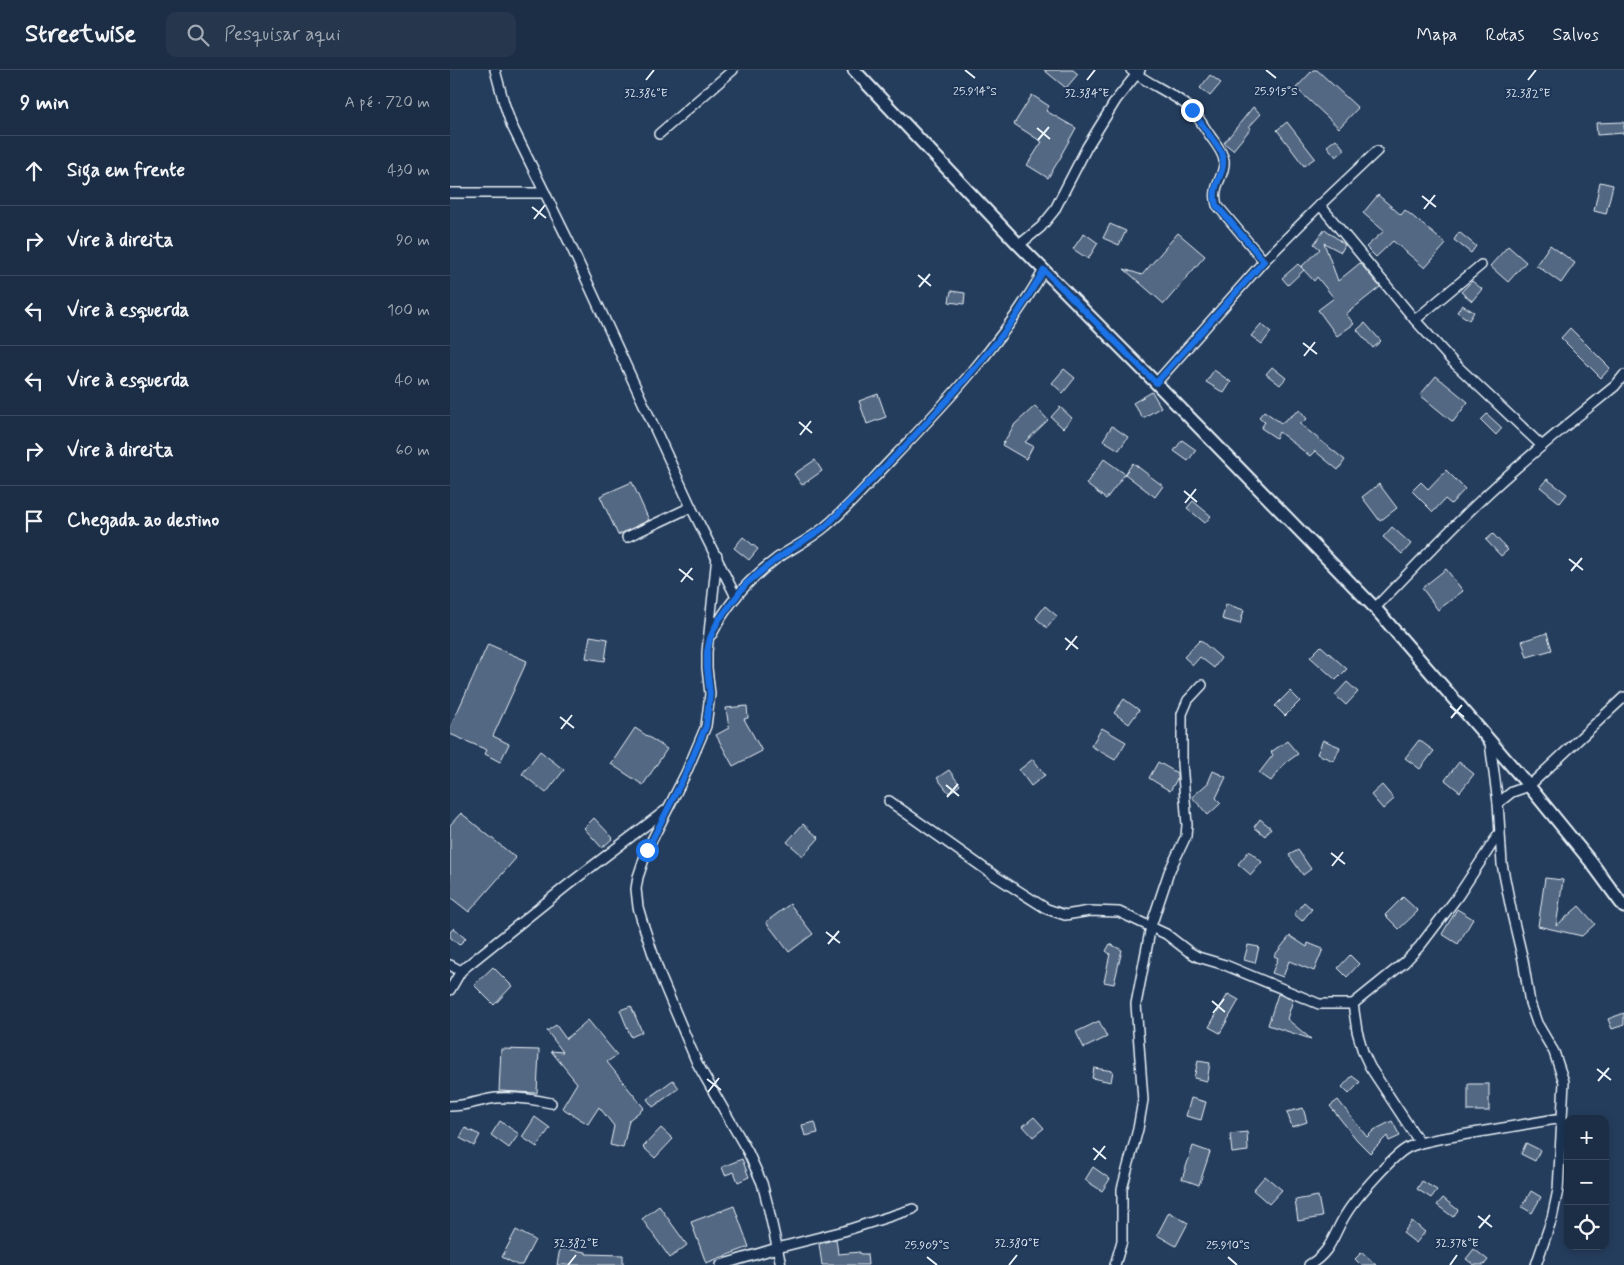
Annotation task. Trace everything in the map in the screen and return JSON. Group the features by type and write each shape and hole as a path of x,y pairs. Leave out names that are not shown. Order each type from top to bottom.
{"street":[{"path":"495,70 511,124 546,193 691,507 736,597"},
{"path":"659,134 733,70"},
{"path":"854,70 1019,245 1374,608 1620,893 1624,907"},
{"path":"1019,245 1041,227 1054,211 1087,147 1136,72 1192,110 1222,153 1224,166 1215,188 1214,197 1216,205 1264,261"},
{"path":"1156,383 1264,261 1320,204 1377,151"},
{"path":"450,193 546,193"},
{"path":"1320,204 1414,320 1453,362 1542,446"},
{"path":"1414,320 1481,265"},
{"path":"710,638 718,621 746,584 763,569 826,526 951,396 996,343 1016,316 1044,270"},
{"path":"1374,608 1485,496 1615,386 1624,375"},
{"path":"628,537 691,507"},
{"path":"716,556 710,638 707,652 710,694 706,726 686,773 647,850 636,889 638,907 660,975 697,1063 755,1166 768,1206 781,1265"},
{"path":"1115,1265 1122,1241 1122,1189 1138,1129 1143,1100 1136,1004 1151,926 1168,872 1186,836 1187,825 1182,763 1182,714 1188,700 1202,685"},
{"path":"1498,803 1512,792 1529,786 1624,697"},
{"path":"1490,743 1506,886 1523,960 1532,1012 1554,1052 1564,1082 1558,1190 1552,1218 1536,1265"},
{"path":"889,801 995,876 1047,909 1065,915 1090,911 1119,912 1166,934 1188,952 1198,957 1225,965 1319,1004 1353,1004 1405,962 1420,946 1458,896 1500,832"},
{"path":"450,990 462,971 569,884 668,808"},
{"path":"450,965 462,971"},
{"path":"1353,1004 1357,1031 1370,1067 1420,1143"},
{"path":"450,1106 461,1106 496,1098 531,1098 551,1103"},
{"path":"1309,1265 1321,1262 1346,1213 1382,1171 1407,1148 1420,1143 1523,1123 1562,1118"},
{"path":"722,1265 844,1231 913,1209"}],"building":[{"path":"1044,70 1073,70 1078,74 1066,88"},
{"path":"1313,70 1317,70 1358,108 1339,128 1296,88"},
{"path":"1210,75 1221,83 1210,96 1200,88"},
{"path":"1032,95 1049,106 1046,111 1076,128 1048,178 1027,165 1042,142 1014,124"},
{"path":"1253,107 1261,114 1233,150 1224,143"},
{"path":"1287,122 1315,158 1304,166 1277,130"},
{"path":"1624,122 1624,133 1597,135 1596,123"},
{"path":"1336,139 1345,150 1336,157 1327,146"},
{"path":"1600,182 1613,185 1606,214 1594,211"},
{"path":"1378,195 1401,215 1405,210 1446,244 1425,268 1393,241 1376,257 1366,247 1384,231 1363,213"},
{"path":"1110,224 1126,231 1119,245 1103,238"},
{"path":"1325,229 1345,245 1341,252 1324,243 1338,281 1360,263 1380,287 1346,314 1354,324 1337,336 1318,310 1334,298 1317,277 1314,281 1301,267 1320,249 1314,244"},
{"path":"1459,232 1476,246 1471,253 1454,240"},
{"path":"1084,233 1098,243 1088,259 1073,249"},
{"path":"1178,233 1205,256 1164,304 1124,269 1142,275"},
{"path":"1550,245 1575,263 1561,283 1536,265"},
{"path":"1508,246 1526,262 1508,282 1490,266"},
{"path":"1298,264 1304,270 1288,285 1282,278"},
{"path":"1472,281 1482,289 1472,301 1461,292"},
{"path":"951,291 965,293 964,304 949,302"},
{"path":"1462,305 1474,312 1469,320 1457,312"},
{"path":"1365,323 1381,341 1373,348 1357,330"},
{"path":"1261,324 1271,332 1262,344 1251,336"},
{"path":"1570,328 1610,368 1601,378 1561,338"},
{"path":"1272,367 1286,378 1280,385 1266,374"},
{"path":"1064,369 1075,378 1063,393 1052,383"},
{"path":"1214,370 1231,382 1224,393 1206,382"},
{"path":"1436,376 1468,402 1453,422 1420,395"},
{"path":"1152,392 1161,407 1143,418 1133,403"},
{"path":"878,394 886,417 867,424 859,401"},
{"path":"1035,406 1048,420 1025,442 1033,446 1026,459 1002,445 1015,424"},
{"path":"1060,407 1072,418 1063,428 1051,417"},
{"path":"1300,410 1307,419 1300,424 1345,460 1338,470 1315,451 1310,456 1279,432 1276,438 1261,428 1265,422 1259,417 1264,411 1281,423"},
{"path":"1487,414 1502,428 1496,435 1481,420"},
{"path":"1112,426 1128,437 1119,450 1103,440"},
{"path":"1182,440 1196,450 1188,461 1174,451"},
{"path":"1104,459 1125,474 1106,499 1086,484"},
{"path":"815,460 822,471 802,485 794,474"},
{"path":"1133,463 1163,486 1155,497 1125,474"},
{"path":"1446,470 1465,489 1451,504 1445,499 1433,512 1412,491 1421,482 1428,489"},
{"path":"1547,479 1567,494 1560,503 1540,487"},
{"path":"632,482 649,520 618,535 600,496"},
{"path":"1379,484 1397,508 1380,521 1362,497"},
{"path":"1193,501 1211,516 1205,523 1187,508"},
{"path":"1392,527 1411,544 1402,554 1383,537"},
{"path":"1493,534 1508,550 1501,556 1486,540"},
{"path":"743,537 758,549 749,560 734,548"},
{"path":"1446,569 1463,591 1438,610 1422,588"},
{"path":"1226,604 1244,610 1240,624 1222,619"},
{"path":"1045,606 1057,616 1047,628 1036,618"},
{"path":"1547,633 1552,650 1527,657 1522,641"},
{"path":"590,636 608,639 605,661 586,658"},
{"path":"1200,640 1221,658 1214,668 1200,657 1193,665 1184,657"},
{"path":"488,644 527,661 493,736 509,744 500,762 485,754 487,750 450,734 450,728"},
{"path":"1321,646 1347,669 1336,680 1310,657"},
{"path":"1347,682 1358,692 1346,705 1335,695"},
{"path":"1290,691 1300,701 1285,716 1275,706"},
{"path":"1124,699 1139,710 1129,724 1114,713"},
{"path":"747,706 748,718 744,719 762,751 733,766 716,735 729,728 726,708"},
{"path":"635,728 667,749 643,785 611,764"},
{"path":"1102,728 1126,742 1115,760 1091,746"},
{"path":"1323,740 1340,747 1334,761 1317,754"},
{"path":"1419,740 1434,751 1420,769 1405,758"},
{"path":"1287,741 1298,754 1284,764 1271,781 1259,773 1273,755 1271,752"},
{"path":"540,751 564,770 546,793 522,774"},
{"path":"1033,759 1045,775 1031,786 1019,770"},
{"path":"1158,762 1177,773 1177,779 1170,791 1149,778"},
{"path":"1459,762 1474,774 1460,792 1445,780"},
{"path":"949,770 960,785 949,793 937,778"},
{"path":"1213,771 1226,777 1216,798 1221,803 1208,815 1192,797 1208,783"},
{"path":"1382,785 1394,799 1383,809 1371,795"},
{"path":"461,813 516,858 469,912 450,897 450,825"},
{"path":"594,818 613,838 602,848 584,828"},
{"path":"1260,819 1271,828 1265,836 1254,827"},
{"path":"803,824 819,838 803,856 787,842"},
{"path":"1298,850 1311,869 1303,875 1289,855"},
{"path":"1249,851 1262,862 1251,875 1238,864"},
{"path":"1545,878 1563,880 1556,926 1579,906 1595,924 1582,936 1538,926"},
{"path":"1403,897 1418,911 1399,929 1385,915"},
{"path":"1304,902 1312,909 1302,921 1294,914"},
{"path":"790,904 813,934 789,952 766,922"},
{"path":"1457,909 1473,919 1458,944 1442,934"},
{"path":"454,928 466,938 459,945 450,937 450,932"},
{"path":"1290,936 1307,947 1308,943 1323,949 1314,971 1289,961 1283,977 1272,973 1278,958 1274,956"},
{"path":"1110,944 1122,950 1114,984 1104,982 1110,954 1106,951"},
{"path":"1248,945 1259,947 1255,963 1244,960"},
{"path":"1350,955 1359,964 1347,977 1338,968"},
{"path":"493,967 512,986 494,1005 474,985"},
{"path":"1228,994 1239,1000 1220,1033 1209,1027"},
{"path":"1278,994 1293,1000 1287,1019 1311,1039 1268,1025"},
{"path":"631,1006 642,1032 631,1037 620,1010"},
{"path":"1624,1013 1624,1025 1612,1029 1608,1019"},
{"path":"588,1020 617,1055 607,1062 644,1108 629,1120 623,1148 610,1145 614,1126 599,1107 588,1124 562,1108 577,1083 551,1051 563,1052 547,1031 556,1025 566,1039"},
{"path":"1099,1021 1107,1037 1084,1048 1076,1032"},
{"path":"501,1049 539,1050 537,1093 499,1091"},
{"path":"1198,1061 1210,1063 1207,1081 1194,1078"},
{"path":"1094,1068 1113,1071 1111,1082 1092,1078"},
{"path":"1352,1076 1360,1082 1349,1094 1342,1087"},
{"path":"673,1080 679,1088 653,1107 647,1099"},
{"path":"1468,1084 1489,1084 1489,1111 1468,1111"},
{"path":"1191,1098 1206,1102 1201,1120 1186,1116"},
{"path":"1338,1100 1367,1137 1374,1130 1392,1121 1400,1136 1389,1141 1387,1136 1370,1153 1330,1106"},
{"path":"1303,1108 1307,1122 1292,1127 1287,1112"},
{"path":"535,1117 550,1128 537,1147 522,1137"},
{"path":"1034,1117 1044,1128 1033,1137 1023,1126"},
{"path":"500,1121 519,1134 509,1148 491,1135"},
{"path":"815,1122 818,1133 805,1136 802,1125"},
{"path":"465,1128 480,1135 474,1146 460,1138"},
{"path":"661,1128 673,1139 655,1158 643,1147"},
{"path":"1247,1132 1248,1151 1232,1153 1230,1134"},
{"path":"1526,1143 1540,1150 1535,1161 1521,1154"},
{"path":"1193,1146 1210,1152 1199,1185 1182,1179"},
{"path":"742,1159 749,1177 738,1182 734,1172 725,1175 722,1167"},
{"path":"1093,1167 1110,1179 1102,1191 1085,1180"},
{"path":"1265,1176 1282,1190 1269,1204 1253,1190"},
{"path":"1422,1181 1437,1190 1431,1198 1417,1189"},
{"path":"1531,1191 1541,1197 1532,1213 1522,1207"},
{"path":"1318,1196 1322,1217 1298,1221 1295,1200"},
{"path":"1443,1198 1458,1210 1453,1217 1437,1205"},
{"path":"659,1206 687,1245 670,1258 642,1219"},
{"path":"734,1206 749,1247 706,1263 691,1222"},
{"path":"1169,1212 1188,1223 1176,1246 1157,1235"},
{"path":"1412,1221 1425,1232 1416,1243 1403,1233"},
{"path":"516,1230 535,1240 522,1265 517,1265 502,1257"},
{"path":"836,1239 838,1254 860,1252 860,1254 867,1254 868,1265 822,1265 819,1244"},
{"path":"560,1248 586,1252 586,1254 623,1255 623,1265 557,1265"},
{"path":"1474,1249 1488,1260 1484,1265 1474,1265 1466,1259"},
{"path":"1362,1252 1376,1265 1361,1265 1355,1259"}],"route":[{"path":"647,850 686,773 706,726 710,694 707,652 710,638 718,621 746,584 775,560 826,526 905,446 996,343 1016,316 1044,270 1156,383 1264,261 1216,205 1214,197 1215,188 1224,166 1222,153 1192,110"}]}
